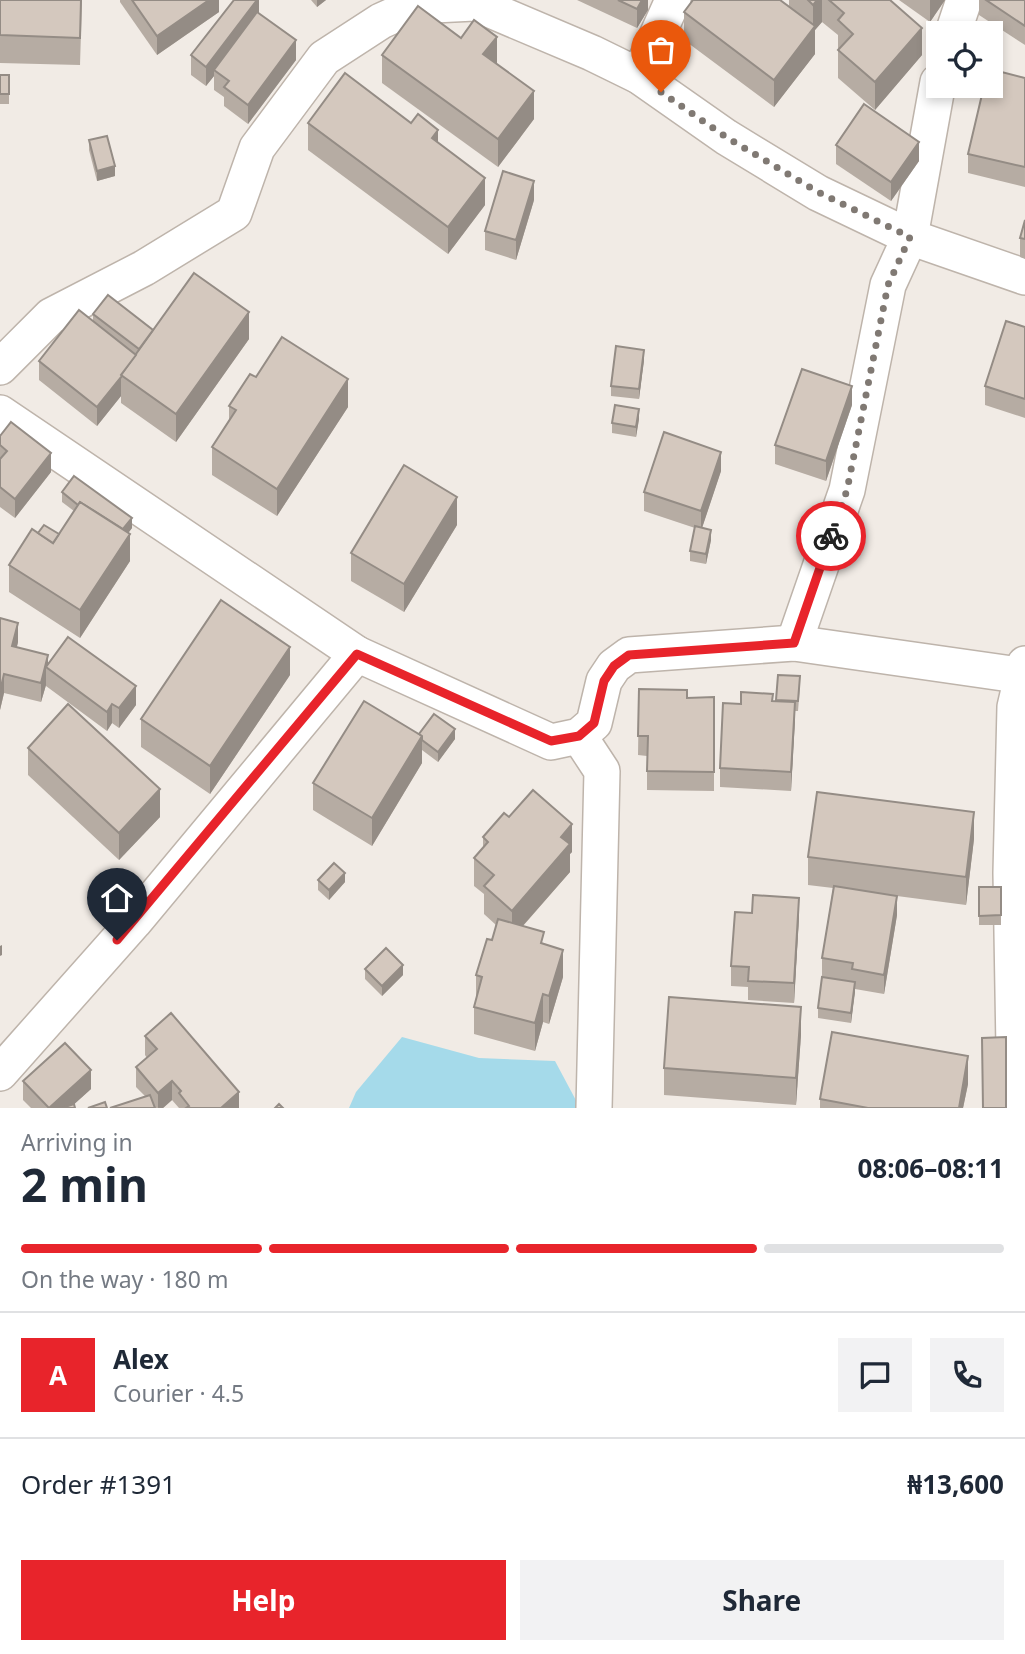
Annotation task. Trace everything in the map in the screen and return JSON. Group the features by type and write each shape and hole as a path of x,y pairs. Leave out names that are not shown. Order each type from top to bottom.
{"street":[{"path":"639,76 673,0"},
{"path":"957,21 964,0"},
{"path":"0,367 51,316 144,268 234,213 257,148 324,58 381,21 414,6 474,3 592,53 639,76 726,137 818,192 910,237 1025,277"},
{"path":"794,643 847,490 888,285 910,237 935,98"},
{"path":"0,413 357,654 551,741 579,736 594,723 604,681 614,666 629,655 794,643 1024,672 1015,707 1011,873 1015,1108"},
{"path":"0,1073 134,922 357,654"},
{"path":"579,736 602,771 594,1108"}],"water":[{"path":"402,1037 479,1058 555,1061 579,1106 349,1108 356,1092"}],"building":[{"path":"0,0 81,0 80,38 0,35"},
{"path":"132,0 209,0 157,36"},
{"path":"234,0 257,0 206,67 191,55"},
{"path":"618,0 642,0 637,9"},
{"path":"693,0 780,0 815,26 774,80 684,12"},
{"path":"829,0 890,0 922,28 875,82 838,50 853,34 838,20 844,13"},
{"path":"986,0 1025,0 1025,26"},
{"path":"418,6 461,38 474,20 497,37 483,54 534,91 498,139 382,55"},
{"path":"257,12 296,40 248,105 224,87 229,81 214,70"},
{"path":"1003,72 1025,78 1025,167 968,154 981,98 1003,98"},
{"path":"345,73 411,123 418,114 438,130 432,138 485,178 448,227 308,123"},
{"path":"0,75 9,75 9,94 0,94"},
{"path":"864,104 919,142 891,182 836,145"},
{"path":"107,136 115,166 97,171 89,140"},
{"path":"503,171 534,181 516,240 485,231"},
{"path":"1025,220 1025,239 1020,238"},
{"path":"194,273 249,312 176,414 121,375"},
{"path":"108,295 153,330 139,349 93,314"},
{"path":"79,310 136,355 97,407 39,361"},
{"path":"1006,321 1025,327 1025,399 985,386"},
{"path":"282,337 348,379 277,489 212,447 236,410 229,406 250,374 256,377"},
{"path":"616,346 644,350 639,389 611,386"},
{"path":"802,369 852,386 826,461 775,445"},
{"path":"615,405 639,409 636,427 612,423"},
{"path":"11,422 51,453 15,499 0,487 0,459 7,451 0,445 0,436"},
{"path":"664,432 721,452 701,511 644,492"},
{"path":"404,465 457,497 404,584 351,553"},
{"path":"74,476 132,518 123,529 80,502 78,505 62,492"},
{"path":"80,502 130,534 80,610 9,565 32,529 53,543"},
{"path":"44,525 59,534 53,543 38,533"},
{"path":"695,526 711,530 706,554 690,551"},
{"path":"221,600 290,647 210,766 141,719"},
{"path":"0,618 18,623 12,646 48,655 41,683 4,674 0,691"},
{"path":"68,637 136,686 119,708 112,704 107,712 46,667"},
{"path":"778,675 800,676 798,701 776,700"},
{"path":"639,689 687,690 687,698 714,697 714,772 647,771 648,736 638,736"},
{"path":"741,692 773,694 772,701 795,702 791,772 720,768 723,703 741,704"},
{"path":"364,701 422,736 372,818 313,783"},
{"path":"68,704 160,789 119,833 28,748"},
{"path":"434,714 455,729 438,752 422,740 419,734"},
{"path":"533,790 572,824 561,837 570,844 512,911 484,886 494,875 474,858 488,842 483,837 504,813 509,817"},
{"path":"817,792 974,812 966,877 808,857"},
{"path":"334,863 345,873 329,890 318,880"},
{"path":"834,886 897,896 884,975 852,969 853,963 822,958"},
{"path":"979,887 1001,887 1001,915 979,916"},
{"path":"753,895 799,898 794,983 748,981 749,967 731,966 735,912 752,913"},
{"path":"498,919 544,932 541,943 563,950 549,996 543,994 535,1023 474,1007 482,977 476,975 487,939 492,940"},
{"path":"386,948 403,965 382,986 365,969"},
{"path":"822,977 855,982 851,1013 818,1008"},
{"path":"669,997 801,1007 796,1078 664,1068"},
{"path":"171,1013 239,1092 221,1108 186,1108 189,1106 172,1081 158,1093 136,1067 157,1049 145,1036"},
{"path":"832,1032 968,1056 959,1108 868,1108 820,1099"},
{"path":"1006,1037 1006,1108 983,1108 982,1038"},
{"path":"65,1043 91,1070 49,1108 23,1081"},
{"path":"150,1095 155,1108 110,1108"},
{"path":"105,1102 107,1108 88,1108"}],"way so far":[{"path":"661,92 726,137 818,192 910,237 888,285 847,490 831,536"}],"route":[{"path":"117,940 357,654 551,741 579,736 594,723 604,681 614,666 629,655 794,643 831,536"}]}
